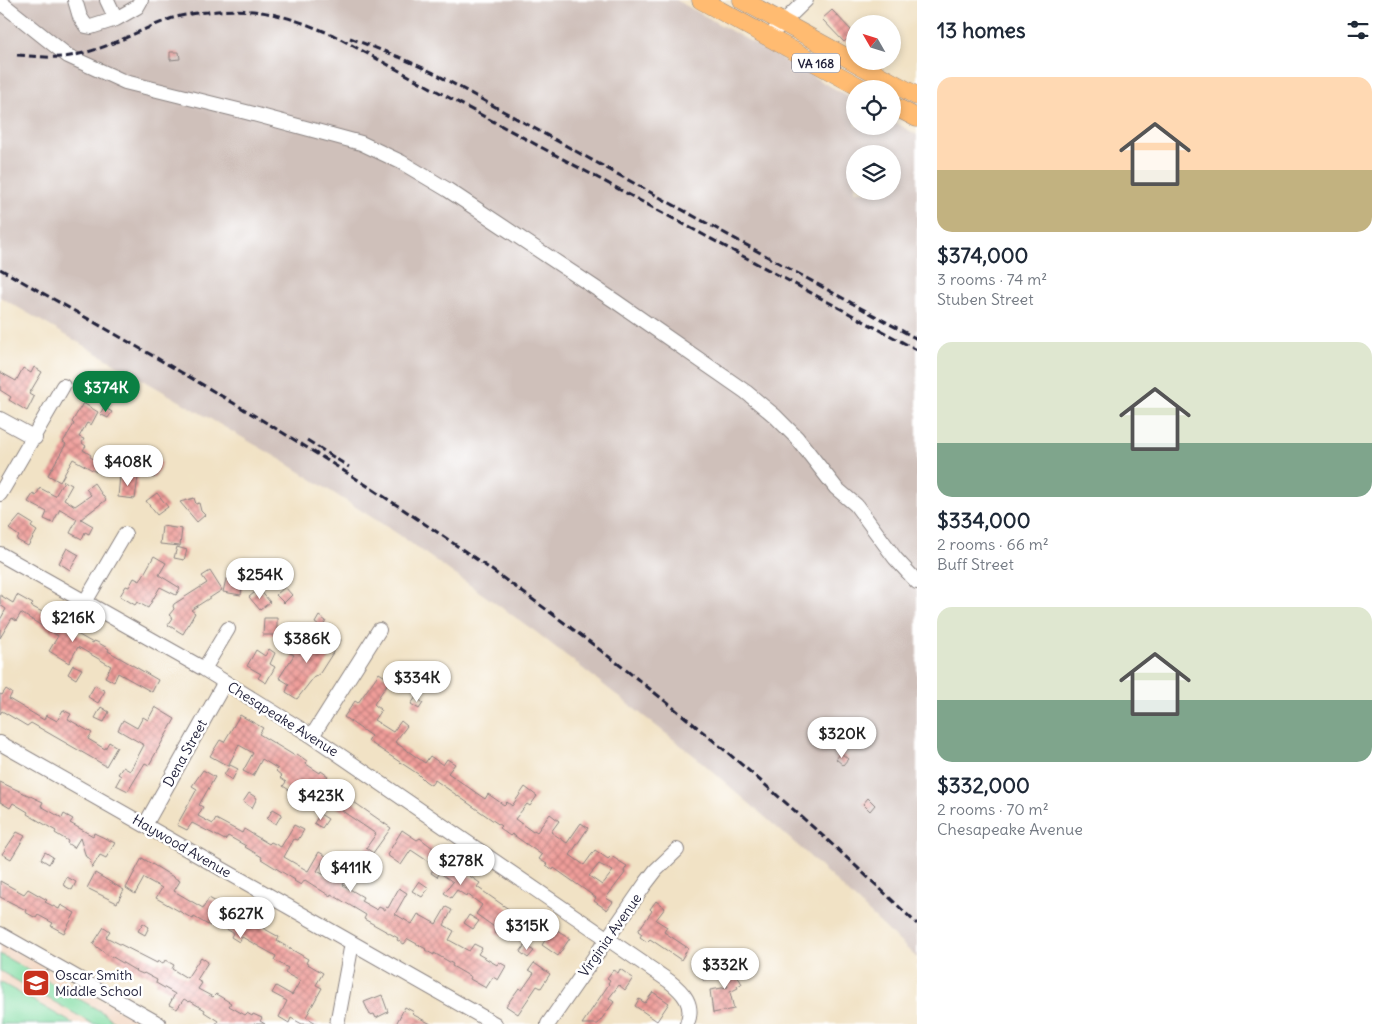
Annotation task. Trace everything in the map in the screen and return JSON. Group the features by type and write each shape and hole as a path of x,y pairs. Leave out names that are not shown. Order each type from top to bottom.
{"main road":[{"name":"VA 168","path":"701,0 847,80"},
{"name":"VA 168","path":"742,0 917,96"},
{"path":"901,110 917,118"}],"street":[{"path":"75,0 80,17 86,26 116,19 137,8 141,0"},
{"path":"107,0 116,19"},
{"path":"768,37 806,0"},
{"path":"0,2 68,56 126,82 361,143 401,162 448,190 746,392 775,416 797,438 836,488 856,505 894,558 917,582"},
{"path":"0,494 63,386"},
{"path":"0,419 34,438"},
{"path":"85,602 125,534"},
{"name":"Chesapeake Avenue","path":"0,554 204,669 312,736 682,992 688,1002 689,1018"},
{"path":"204,669 228,630"},
{"path":"312,736 379,630"},
{"name":"Dena Street","path":"145,825 225,682"},
{"name":"Haywood Avenue","path":"0,743 494,1024"},
{"name":"Virginia Avenue","path":"548,1024 656,870 677,850"},
{"path":"0,934 159,1024"},
{"path":"337,1024 352,943"}],"shaded area":[{"path":"0,0 676,0 846,95 846,135 901,135 901,126 917,135 917,958 805,852 696,757 536,632 395,532 283,461 0,297"},
{"name":"Oscar Smith Middle School","path":"0,942 143,1024 0,1024"}],"green space":[{"path":"0,954 102,1012 116,1024 93,1024 0,971"},
{"path":"0,982 74,1024 0,1024"}],"building":[{"path":"832,10 846,25 846,40 844,42 822,19"},
{"path":"170,52 179,52 180,59 170,60"},
{"path":"34,367 42,372 29,394 34,397 27,411 9,400 11,397 0,390 0,372 16,381 23,368 31,373"},
{"path":"83,403 98,412 91,425 87,423 79,437 84,439 82,443 86,446 83,450 91,455 90,457 101,463 96,472 73,459 60,482 48,475 66,444 63,442 74,424 72,422"},
{"path":"104,407 112,412 108,418 100,414"},
{"path":"152,457 162,463 154,478 143,473"},
{"path":"120,475 138,477 135,499 118,497"},
{"path":"64,481 72,485 64,499 75,506 91,495 86,489 94,483 106,500 81,519 93,526 89,534 85,532 82,539 70,533 77,519 60,509 53,523 44,519 47,512 28,502 33,494 36,496 40,488 55,496"},
{"path":"157,493 168,507 157,515 146,501"},
{"path":"194,498 196,504 199,503 201,511 205,515 197,522 180,502"},
{"path":"20,516 33,524 31,527 37,531 28,546 17,540 19,536 9,529"},
{"path":"162,526 182,529 180,546 160,544"},
{"path":"177,547 187,550 184,560 174,558"},
{"path":"67,548 79,555 70,570 59,563"},
{"path":"154,556 166,563 159,575 180,588 176,595 160,587 148,608 137,602 135,605 120,596 126,586 129,587 134,578 140,581"},
{"path":"210,571 222,590 191,610 195,613 183,634 168,625 173,618 169,615 174,609 174,604 207,583 202,576"},
{"path":"226,579 243,581 241,595 223,592"},
{"path":"285,587 292,595 284,603 276,595"},
{"path":"259,589 270,602 260,610 249,597"},
{"path":"0,595 13,603 17,595 33,604 31,606 57,620 56,622 93,643 94,641 97,642 109,649 108,651 158,680 152,692 118,673 114,682 105,677 111,666 78,647 69,663 49,651 58,636 21,613 16,621 12,618 0,638 0,620 6,609 0,605"},
{"path":"319,616 326,621 322,628 315,623"},
{"path":"264,618 277,618 277,635 263,635"},
{"path":"329,632 341,640 320,673 314,677 297,699 286,692 289,684 279,678 294,655 282,649 285,642 298,648 302,641 317,651"},
{"path":"269,649 275,653 270,664 275,667 266,683 258,678 261,674 247,666 256,650 265,656"},
{"path":"73,665 82,669 76,679 68,674"},
{"path":"379,673 390,680 374,704 381,710 374,720 393,732 401,721 407,726 395,742 425,763 430,756 443,765 447,759 455,764 448,773 485,799 488,794 504,805 507,802 512,806 525,787 537,796 530,806 527,804 515,819 533,832 534,830 537,832 550,814 559,821 551,832 567,843 581,823 588,828 570,855 584,865 595,850 608,859 611,856 627,866 624,871 625,873 606,898 613,902 607,910 594,901 596,898 588,892 554,868 553,870 546,865 539,859 542,855 512,834 510,836 499,828 501,826 435,780 431,785 418,774 368,741 371,736 344,717 355,701 358,703","holes":["599,864 613,871 602,885 589,876"]},
{"path":"95,685 105,691 98,703 88,697"},
{"path":"6,689 12,693 9,699 44,720 46,715 57,721 63,710 71,714 68,719 92,733 88,739 105,749 109,742 117,747 106,766 31,723 27,726 2,711 0,714 0,694 2,695"},
{"path":"416,697 423,703 419,709 411,704"},
{"path":"101,707 109,712 104,722 95,718"},
{"path":"155,707 175,719 149,765 145,763 128,791 116,785 121,776 118,774 123,767 130,771 144,745 118,730 123,720 137,728 143,717 148,720"},
{"path":"240,715 263,728 259,734 295,756 297,754 307,761 306,764 328,776 326,778 333,783 331,786 391,828 373,853 366,848 376,834 323,798 321,800 308,791 303,799 283,786 286,782 280,778 282,776 276,771 278,769 262,759 253,776 243,771 253,753 239,745 228,766 210,756 220,740 224,742"},
{"path":"841,753 848,759 843,765 836,759"},
{"path":"230,765 238,769 232,780 224,775"},
{"path":"203,770 215,777 199,805 203,807 198,816 213,824 216,819 242,833 244,829 269,844 271,842 281,847 294,825 304,830 298,840 294,839 284,857 308,871 319,852 326,856 317,871 334,880 346,860 354,865 343,885 363,897 361,901 377,910 379,907 385,910 386,907 388,908 399,888 407,893 395,914 412,924 418,914 436,924 446,907 452,910 444,925 454,931 449,940 469,951 474,944 482,948 478,954 497,965 499,962 506,966 498,980 493,977 486,988 434,953 434,955 408,939 404,944 397,940 398,938 364,919 366,915 331,894 330,896 305,880 301,885 294,881 261,859 262,857 246,846 228,836 225,840 192,823 187,830 177,825 197,789 192,786"},
{"path":"0,782 43,802 41,806 62,818 64,814 73,819 70,823 93,836 94,833 115,843 106,858 100,855 92,868 80,838 74,848 67,843 68,841 55,833 56,831 27,814 28,812 13,803 10,808 0,802"},
{"path":"249,793 257,798 252,808 243,802"},
{"path":"868,798 875,805 870,811 863,804"},
{"path":"273,809 282,814 276,824 267,819"},
{"path":"320,814 328,819 322,828 314,823"},
{"path":"402,830 417,840 420,838 433,848 431,850 480,883 477,887 530,924 518,941 504,931 501,936 494,932 497,929 476,914 482,905 467,894 466,896 457,890 451,898 444,893 453,882 440,873 437,877 431,873 435,866 411,850 401,865 387,855"},
{"path":"17,832 25,836 11,859 2,854"},
{"path":"45,852 53,857 49,864 41,859"},
{"path":"142,858 180,881 174,891 203,908 209,898 279,937 277,941 308,959 306,963 323,973 316,985 322,988 306,1017 318,1024 302,1024 291,1018 289,1023 279,1017 287,1001 272,993 276,986 292,995 300,981 285,973 288,968 274,960 276,956 242,937 239,942 231,937 233,933 213,921 210,926 194,917 193,919 156,898 162,888 144,878 135,894 126,888"},
{"path":"95,873 124,890 117,903 87,888"},
{"path":"67,877 76,882 72,890 63,885"},
{"path":"0,881 24,894 28,889 47,900 45,902 59,909 61,905 75,913 64,933 51,926 53,923 38,915 36,918 25,912 26,910 0,897"},
{"path":"419,881 429,888 422,897 412,891"},
{"path":"656,901 665,908 656,920 667,927 664,932 688,948 681,960 650,939 647,942 640,937 642,934 638,931 652,911 650,909"},
{"path":"469,915 479,921 473,929 464,923"},
{"path":"542,921 570,938 558,956 542,945 548,936 537,928"},
{"path":"143,923 149,927 145,935 138,931"},
{"path":"104,927 110,931 106,937 157,963 158,961 163,964 165,960 174,965 172,969 187,978 201,957 208,962 197,980 202,983 198,989 213,997 216,994 231,1003 229,1006 245,1015 247,1013 252,1016 253,1014 262,1018 260,1021 265,1024 216,1024 218,1021 190,1001 184,999 177,1009 169,1005 175,994 156,983 157,980 111,957 93,944"},
{"path":"525,945 534,951 528,958 520,952"},
{"path":"702,956 708,963 711,960 719,970 705,982 691,965"},
{"path":"730,962 742,984 730,992 734,1009 713,1013 710,990 728,987 719,969"},
{"path":"534,963 550,974 541,988 537,986 518,1014 506,1006 519,988 522,990 534,973 529,970"},
{"path":"620,969 633,978 625,990 619,985 609,998 614,1002 598,1024 582,1024 609,984 610,980 607,978 613,970 618,973"},
{"path":"653,992 669,1003 657,1021 635,1006 639,999 645,1003"},
{"path":"382,995 388,1012 376,1018 374,1014 370,1015 364,1002"},
{"path":"405,1007 414,1012 412,1014 431,1024 396,1024"}],"railway":[{"path":"17,55 45,57 76,55 104,47 170,19 198,13 242,10 287,18 333,35 917,350"},
{"path":"350,38 432,72 917,339"},
{"path":"0,269 265,422 368,486 485,565 614,661 739,762 859,869 917,924"},
{"path":"307,440 349,467"}],"place":[{"name":"Oscar Smith Middle School","path":"36,983"}]}
